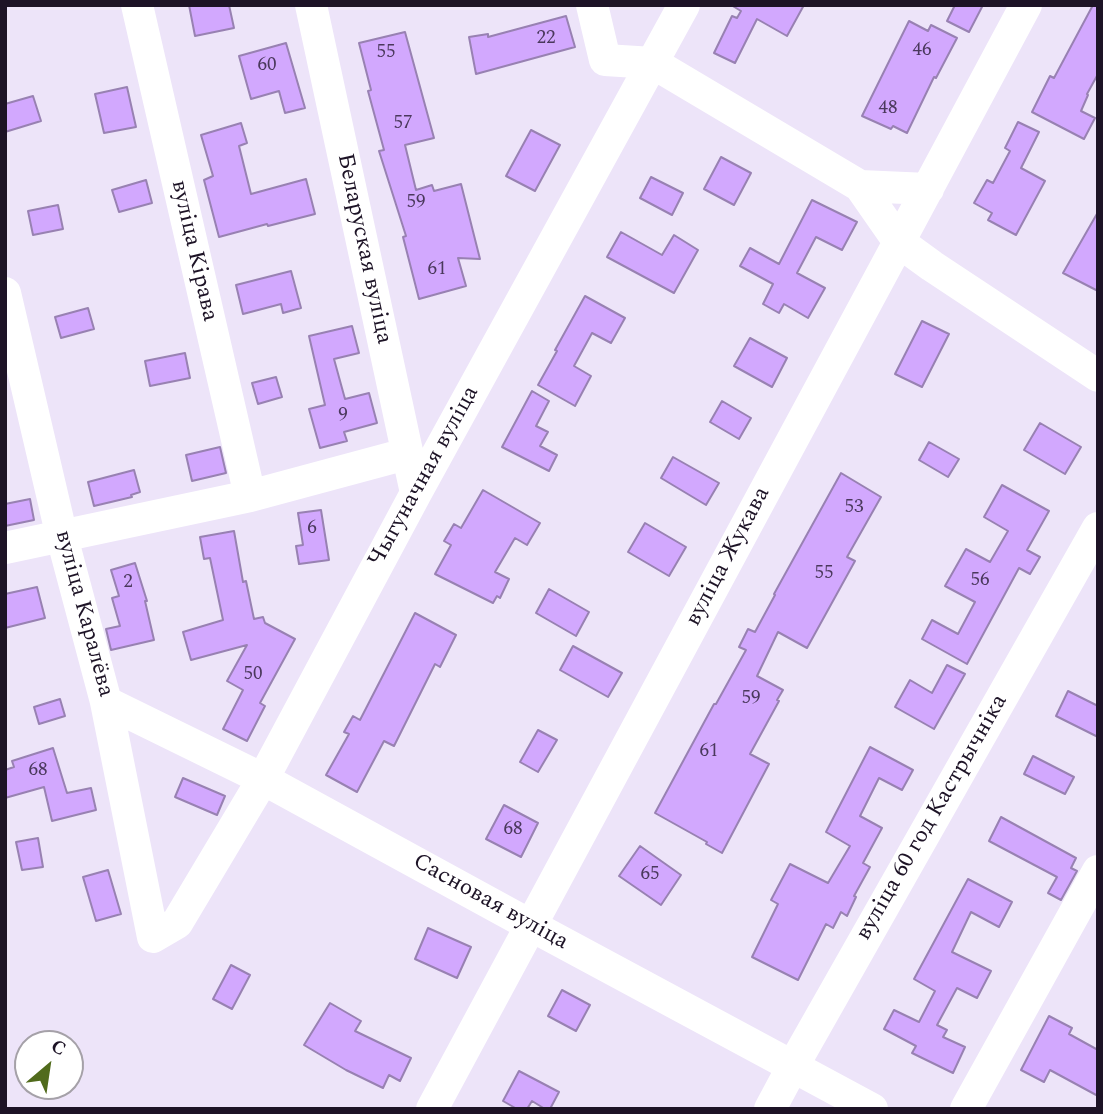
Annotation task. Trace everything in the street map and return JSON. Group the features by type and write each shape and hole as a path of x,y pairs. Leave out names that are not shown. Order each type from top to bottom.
{"street":[{"name":"вуліца Кірава","path":"136,5 250,496"},
{"name":"Беларуская вуліца","path":"311,5 416,493"},
{"path":"592,5 605,60 653,63 860,186 900,242 1098,376"},
{"name":"Чыгуначная вуліца","path":"153,937 177,923 263,779 416,493 684,5"},
{"name":"вуліца Жукава","path":"432,1109 1026,5"},
{"path":"860,186 928,189"},
{"name":"вуліца Каралёва","path":"5,293 62,537 106,702 153,937"},
{"path":"5,548 250,496 406,454"},
{"name":"вуліца 60 год Кастрычніка","path":"770,1109 1098,528"},
{"name":"Сасновая вуліца","path":"106,702 263,779 872,1109"},
{"path":"966,1109 1098,871"}],"building":[{"path":"189,5 229,5 234,28 195,36"},
{"path":"731,5 804,5 787,36 757,19 735,63 714,53 732,16 737,18 741,11"},
{"path":"955,5 983,5 969,32 947,21"},
{"path":"1093,5 1098,5 1098,74 1081,111 1095,118 1084,139 1032,112 1050,76 1054,78"},
{"path":"566,16 575,47 476,74 469,37 488,34 488,37"},
{"path":"909,21 928,31 931,25 957,38 936,78 934,77 907,133 862,116"},
{"path":"405,32 434,138 405,145 416,190 432,185 434,191 461,184 480,259 458,258 466,286 419,299 403,237 406,236 379,151 384,150 368,91 371,90 359,43"},
{"path":"286,43 305,108 285,113 279,91 251,99 239,56"},
{"path":"127,87 136,127 104,133 95,94"},
{"path":"33,96 41,121 5,132 5,104"},
{"path":"1018,122 1039,132 1021,168 1045,181 1016,235 988,220 992,213 974,203 987,180 993,183 1010,151 1005,148"},
{"path":"241,123 247,143 239,146 251,194 306,179 315,214 219,237 204,180 213,176 201,135"},
{"path":"531,130 560,145 535,191 506,176"},
{"path":"721,157 751,173 734,205 704,189"},
{"path":"651,177 683,193 672,215 640,198"},
{"path":"146,180 152,203 119,212 112,190"},
{"path":"812,200 857,222 842,250 816,237 797,273 825,288 808,318 784,304 779,313 763,304 773,284 740,266 750,248 779,264"},
{"path":"58,205 63,229 33,235 28,211"},
{"path":"1098,212 1098,291 1063,273"},
{"path":"621,232 662,255 674,235 698,250 674,293 607,257"},
{"path":"291,271 301,308 283,313 281,304 243,314 236,285"},
{"path":"585,296 625,318 611,343 592,333 574,366 591,376 575,406 538,385"},
{"path":"88,308 94,329 61,338 55,317"},
{"path":"922,321 949,334 922,387 895,374"},
{"path":"352,326 359,353 334,359 345,399 369,393 377,423 344,432 347,441 320,448 309,409 325,405 309,336"},
{"path":"750,338 787,358 772,387 734,366"},
{"path":"185,353 190,378 150,386 145,361"},
{"path":"276,377 282,397 258,404 252,383"},
{"path":"532,391 549,401 536,426 548,432 540,446 557,455 549,471 502,447"},
{"path":"722,401 751,418 739,439 710,422"},
{"path":"1040,423 1081,447 1065,474 1024,450"},
{"path":"929,442 959,459 948,477 919,460"},
{"path":"220,447 226,473 192,481 186,455"},
{"path":"673,457 719,483 706,505 661,478"},
{"path":"134,470 140,492 131,495 132,497 94,506 88,482"},
{"path":"841,473 881,497 847,557 855,561 807,648 778,632 757,676 783,690 750,754 769,764 722,853 655,813 746,650 739,647 748,629 755,632"},
{"path":"1002,485 1049,511 1027,550 1040,557 1030,574 1019,568 967,664 922,639 932,620 958,634 975,602 945,586 966,549 990,562 1008,531 984,517"},
{"path":"483,490 540,523 527,545 515,538 495,572 509,579 500,598 497,596 493,603 435,574 451,545 444,541 454,524 461,528"},
{"path":"30,499 34,520 5,526 5,504"},
{"path":"321,510 329,560 299,564 296,546 303,545 298,513"},
{"path":"645,523 686,547 669,576 628,552"},
{"path":"234,531 243,582 246,581 254,619 263,617 265,623 295,639 260,703 265,706 247,741 223,729 243,690 227,681 247,645 191,660 183,632 223,620 210,558 204,559 200,537"},
{"path":"135,563 147,601 154,640 111,650 106,629 120,626 112,598 119,596 111,570"},
{"path":"37,587 45,618 5,628 5,594"},
{"path":"549,589 589,612 576,636 536,613"},
{"path":"415,613 456,635 440,667 435,664 394,746 384,741 357,792 326,775 349,734 344,732 353,716 360,720"},
{"path":"573,646 622,673 608,697 560,670"},
{"path":"947,665 965,674 934,729 895,707 910,680 932,693"},
{"path":"1068,691 1098,706 1098,737 1056,716"},
{"path":"60,699 65,716 39,724 34,707"},
{"path":"538,730 557,740 538,772 520,762"},
{"path":"870,747 913,770 902,790 879,778 860,816 882,828 863,863 870,867 854,896 856,897 847,916 841,912 833,928 826,924 798,980 752,957 778,904 771,900 790,864 828,883 850,846 826,832"},
{"path":"53,748 67,793 91,788 96,810 52,821 44,787 5,798 5,770 14,767 12,761"},
{"path":"1033,756 1074,777 1065,794 1024,774"},
{"path":"183,778 225,796 217,815 175,797"},
{"path":"504,805 538,823 521,857 486,839"},
{"path":"1001,817 1076,858 1071,868 1077,871 1061,900 1048,893 1057,877 989,841"},
{"path":"38,838 43,867 22,870 16,842"},
{"path":"640,846 681,875 661,905 619,876"},
{"path":"108,870 121,914 96,921 83,877"},
{"path":"968,879 1012,902 999,927 971,912 952,952 991,971 977,998 957,988 937,1025 947,1030 943,1037 965,1047 953,1073 912,1053 916,1046 884,1029 894,1010 919,1022 935,991 914,979"},
{"path":"428,928 471,947 457,978 415,959"},
{"path":"231,965 250,975 232,1009 213,999"},
{"path":"562,990 590,1005 576,1031 548,1016"},
{"path":"330,1003 361,1021 355,1031 411,1058 400,1081 389,1075 383,1088 304,1045"},
{"path":"1049,1016 1072,1028 1069,1034 1098,1050 1098,1096 1050,1070 1044,1082 1021,1070"},
{"path":"519,1071 559,1092 550,1109 532,1101 527,1109 517,1109 503,1101"}]}
